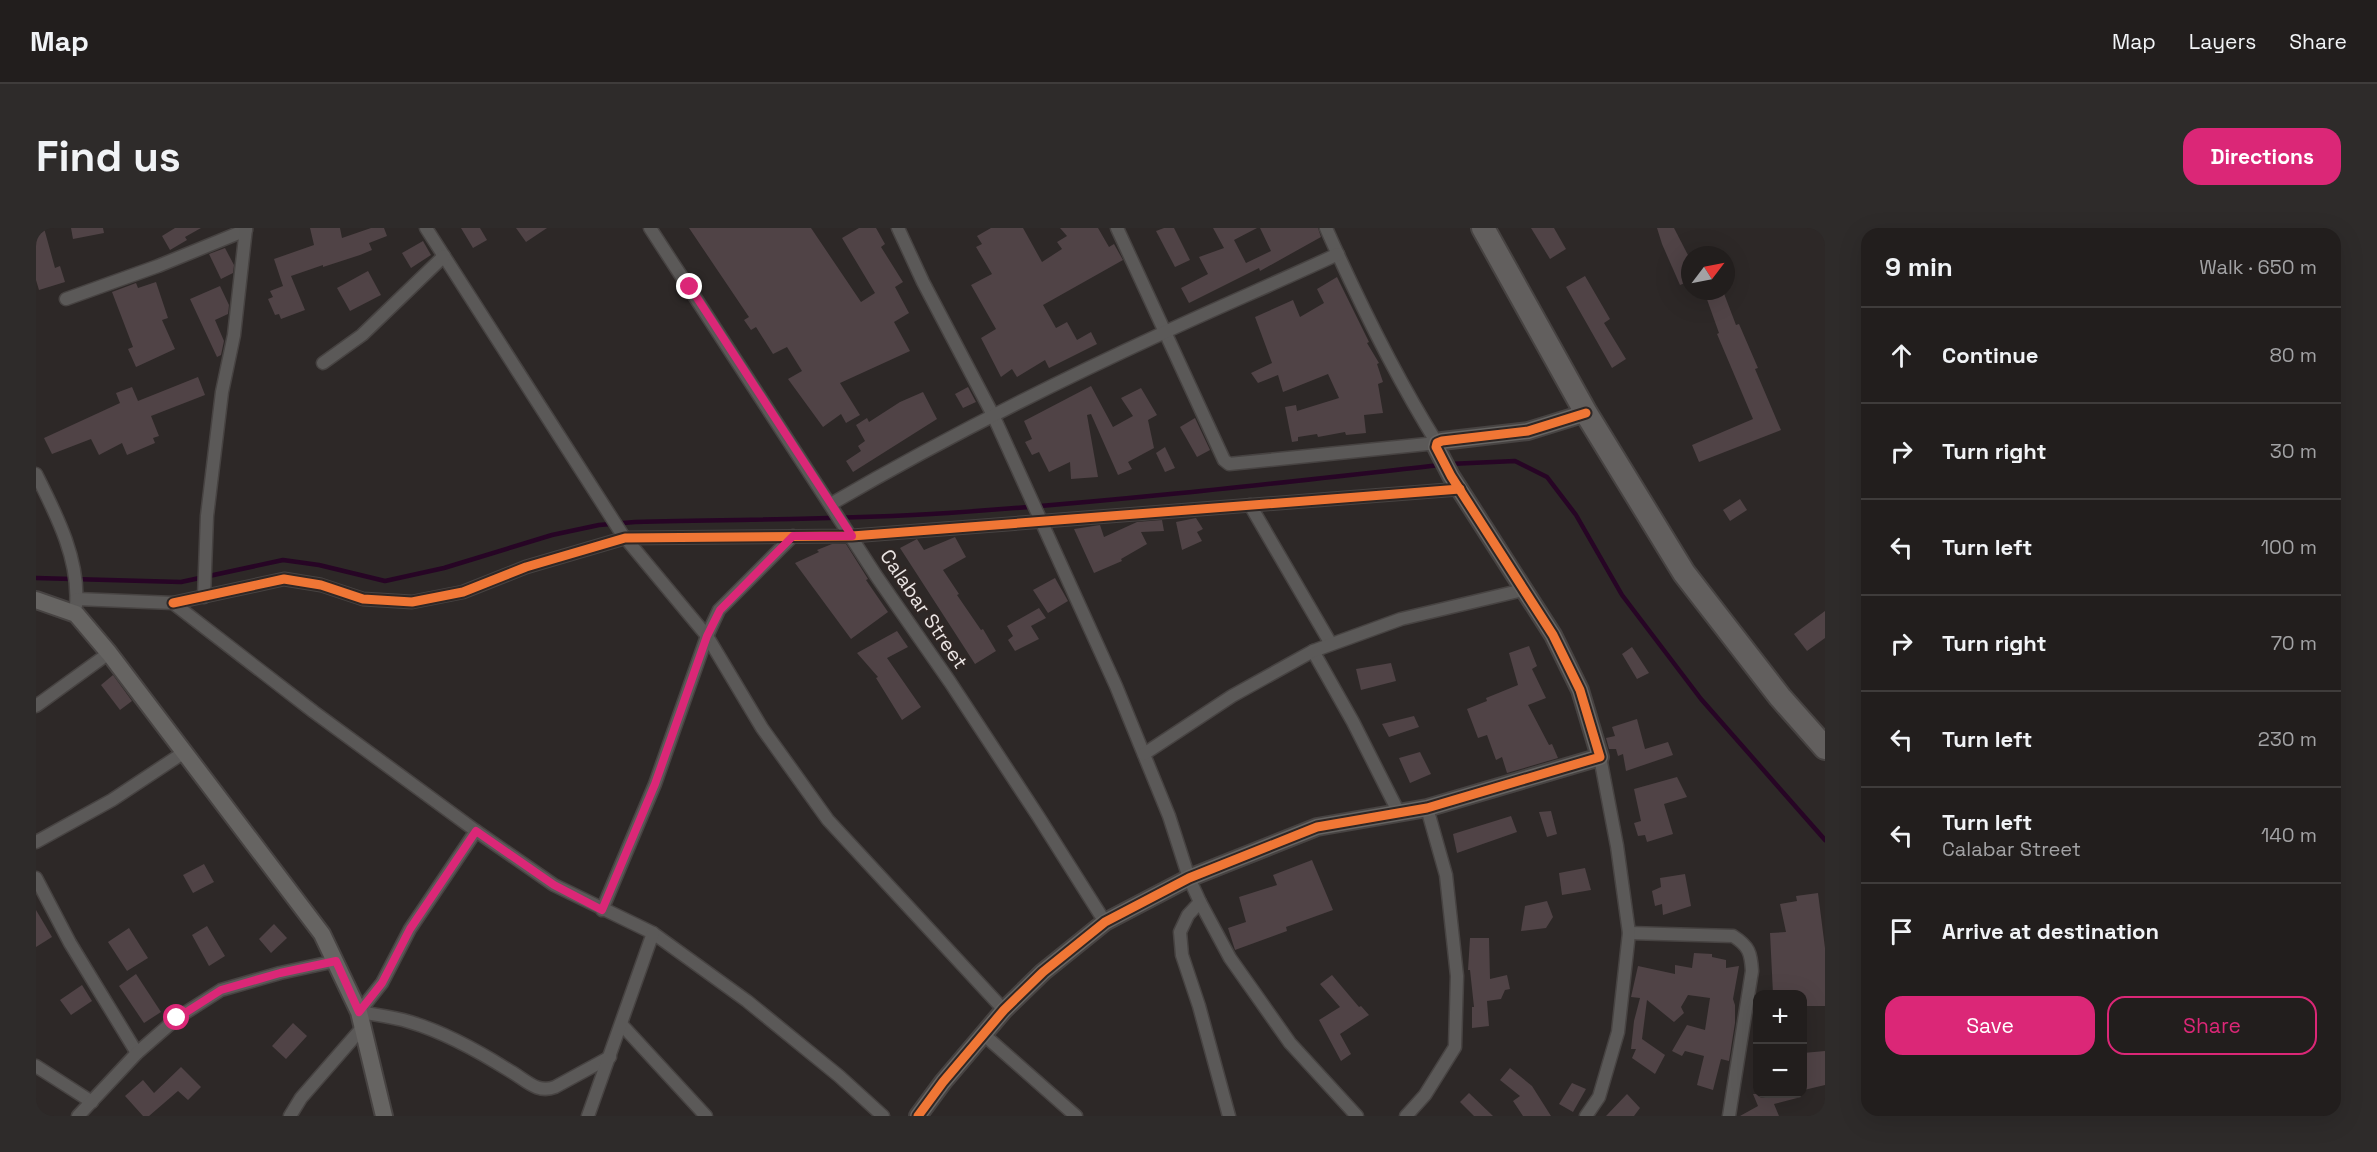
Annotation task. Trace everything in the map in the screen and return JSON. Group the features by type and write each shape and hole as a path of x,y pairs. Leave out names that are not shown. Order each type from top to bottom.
{"highway":[{"path":"1483,228 1586,413 1684,573 1780,697 1825,748"}],"street":[{"path":"426,228 623,536 707,636 762,728 828,820 1004,1010"},
{"name":"Calabar Street","path":"650,228 850,532 877,577 957,691 1105,922"},
{"path":"898,228 923,282 993,415 1116,686 1169,816 1189,878 1200,902 1230,958 1290,1043 1357,1116"},
{"path":"1117,228 1224,460 1229,464 1437,443 1528,431 1586,413"},
{"path":"1326,228 1404,390 1437,443 1436,447 1452,476 1553,635 1580,690 1600,757 1617,846 1629,933 1618,1032 1599,1097 1587,1116"},
{"path":"66,299 158,266 246,229 234,335 222,392 215,444 207,516 204,593"},
{"path":"831,504 914,456 993,415 1165,332 1338,254"},
{"path":"323,363 362,334 444,256"},
{"path":"36,474 52,506 75,579 76,607 183,753 302,907 336,961 361,1020 384,1116"},
{"path":"36,600 76,607 173,603 204,593 284,579 321,585 363,599 412,602 463,592 526,567 623,536 793,536 1250,505 1452,476"},
{"path":"1250,505 1331,645"},
{"path":"602,910 655,784 707,636 720,610 793,536"},
{"path":"1144,754 1232,696 1313,651 1401,619 1523,590"},
{"path":"173,603 314,712 476,831 554,885 653,933 747,1001 839,1076 883,1116"},
{"path":"1313,651 1353,722 1399,813"},
{"path":"36,706 109,653"},
{"path":"36,842 112,800 183,753"},
{"path":"918,1116 1004,1010 1043,972 1105,922 1189,878 1317,827 1427,808 1600,757"},
{"path":"1406,1116 1425,1095 1455,1047 1457,976 1447,886 1427,808"},
{"path":"290,1116 301,1098 361,1020 410,929 476,831"},
{"path":"36,878 70,943 137,1053"},
{"path":"1200,902 1188,915 1180,933 1182,955 1199,1006 1229,1116"},
{"path":"588,1116 653,933"},
{"path":"1629,933 1733,936 1745,943 1750,952 1752,971 1729,1116"},
{"path":"78,1116 137,1053 177,1018 221,990 280,973 336,961"},
{"path":"361,1020 409,1021 452,1039 510,1070 537,1089 547,1090 555,1087 610,1057"},
{"path":"622,1024 706,1116"},
{"path":"983,1034 1076,1116"},
{"path":"36,1066 92,1102"}],"building":[{"path":"36,228 44,228 55,268 60,266 65,282 39,290 36,280"},
{"path":"71,228 103,228 104,233 73,239"},
{"path":"175,228 201,228 185,237 187,240 170,250 162,236"},
{"path":"310,228 340,228 342,238 371,228 384,228 387,236 369,243 372,250 360,255 291,276 305,310 281,319 279,314 275,315 268,299 273,297 270,291 283,286 274,259 314,245"},
{"path":"461,228 480,228 487,240 473,248"},
{"path":"516,228 547,228 526,242"},
{"path":"689,228 811,228 861,302 875,293 842,238 859,228 876,228 885,244 881,247 903,282 895,287 909,313 894,322 910,351 840,383 860,415 846,423 841,414 823,427 788,379 802,371 787,347 773,354 756,327 751,330 744,320 749,317"},
{"path":"991,228 1023,228 1042,262 1062,249 1057,242 1067,236 1060,228 1098,228 1109,247 1114,244 1123,260 1043,305 1056,328 1067,322 1077,340 1091,332 1097,344 1049,368 1045,360 1017,377 1012,369 1001,377 981,338 996,329 971,285 992,274 976,247 982,244 977,236"},
{"path":"1174,228 1190,260 1175,267 1156,231"},
{"path":"1213,228 1257,228 1234,240 1246,263 1271,251 1260,228 1318,228 1321,237 1260,271 1259,268 1189,303 1181,288 1208,274 1199,257 1224,248"},
{"path":"1531,228 1554,228 1566,249 1550,259"},
{"path":"1657,228 1674,228 1683,246 1681,246 1681,285 1680,285"},
{"path":"423,241 431,255 411,268 402,253"},
{"path":"225,248 234,265 233,273 221,279 209,254"},
{"path":"368,271 381,295 350,311 337,288"},
{"path":"1585,276 1610,319 1604,323 1626,359 1612,368 1566,287"},
{"path":"1337,277 1369,342 1367,343 1379,363 1377,364 1383,382 1378,384 1383,413 1364,415 1366,433 1346,435 1345,432 1318,437 1317,434 1298,437 1298,441 1292,442 1285,407 1296,405 1297,411 1339,398 1328,374 1283,392 1278,375 1258,383 1251,373 1272,363 1255,317 1293,300 1300,317 1324,303 1317,289"},
{"path":"156,282 168,318 162,320 175,349 136,367 128,349 133,347 112,292 136,283 138,288"},
{"path":"220,286 229,305 228,314 215,320 224,341 221,355 217,357 190,299"},
{"path":"1707,300 1726,300 1736,325 1739,324 1758,368 1755,369 1781,430 1699,462 1692,445 1753,419 1717,334 1719,333"},
{"path":"198,377 205,395 151,416 159,436 153,438 155,443 127,455 122,443 99,455 91,439 52,454 44,438 120,403 116,393 132,387 138,401"},
{"path":"1091,386 1113,427 1133,416 1121,398 1141,388 1157,415 1148,420 1154,448 1128,462 1132,469 1118,475 1091,414 1087,415 1098,477 1071,479 1070,462 1049,472 1039,452 1032,455 1025,442 1032,439 1024,421"},
{"path":"968,387 976,402 963,408 955,394"},
{"path":"923,392 937,419 853,472 846,461 861,451 858,446 865,441 856,425 867,418 869,422 900,402"},
{"path":"1195,418 1210,450 1197,457 1180,427"},
{"path":"1165,447 1175,468 1165,472 1156,453"},
{"path":"1740,499 1747,510 1730,521 1723,510"},
{"path":"1196,518 1203,529 1197,532 1202,541 1182,550 1176,522"},
{"path":"1162,520 1164,531 1141,532 1147,544 1121,559 1122,561 1094,573 1074,529 1100,525 1104,537 1137,522"},
{"path":"955,537 966,557 943,570 959,594 957,595 981,630 983,629 996,651 975,664 900,548 917,539 924,550"},
{"path":"832,544 846,544 868,579 866,580 888,612 851,639 795,563"},
{"path":"1055,578 1068,601 1048,613 1033,590"},
{"path":"1039,608 1046,618 1031,626 1039,639 1015,651 1008,640 1013,636 1007,626"},
{"path":"1825,611 1825,638 1807,651 1794,634"},
{"path":"897,631 908,647 887,658 921,707 902,720 876,678 878,677 857,653"},
{"path":"1529,646 1537,666 1532,669 1546,698 1528,705 1558,758 1507,773 1502,757 1496,760 1487,735 1478,738 1467,709 1487,701 1486,698 1518,685 1509,653"},
{"path":"1632,647 1649,673 1637,679 1622,654"},
{"path":"1391,663 1396,681 1361,690 1356,669"},
{"path":"113,675 132,701 120,710 101,685"},
{"path":"1414,716 1419,727 1389,737 1382,724"},
{"path":"1637,719 1645,749 1668,742 1673,755 1626,771 1623,754 1618,756 1616,749 1609,749 1606,738 1615,736 1612,727"},
{"path":"1420,752 1431,774 1410,783 1399,758"},
{"path":"1677,777 1687,797 1664,804 1673,834 1647,842 1645,835 1638,836 1634,823 1641,821 1634,789"},
{"path":"1551,811 1557,834 1547,837 1539,812"},
{"path":"1511,816 1517,832 1457,853 1453,834"},
{"path":"1312,860 1333,910 1286,927 1287,931 1235,950 1228,928 1246,922 1239,897 1277,885 1273,875"},
{"path":"204,864 214,882 193,893 183,875"},
{"path":"1585,868 1591,890 1562,895 1559,873"},
{"path":"1685,874 1691,906 1663,915 1662,904 1655,906 1652,891 1661,887 1660,878"},
{"path":"1818,893 1825,948 1825,1006 1807,1006 1807,990 1773,990 1770,933 1786,932 1780,904 1797,901 1796,896"},
{"path":"1547,901 1553,917 1546,928 1521,931 1525,906"},
{"path":"36,910 52,937 36,947"},
{"path":"274,924 287,938 271,953 259,939"},
{"path":"207,926 225,956 209,966 192,935"},
{"path":"129,928 148,958 127,971 108,942"},
{"path":"1470,938 1489,938 1490,979 1507,975 1510,989 1505,990 1501,999 1487,1001 1489,1026 1472,1028 1472,1007 1474,1007 1470,970 1468,970"},
{"path":"1694,953 1712,954 1712,957 1726,960 1726,968 1739,966 1733,999 1735,1023 1729,1061 1721,1059 1713,1090 1697,1085 1704,1056 1685,1051 1682,1056 1672,1051 1687,1025 1705,1030 1710,998 1688,995 1681,1007 1684,1013 1674,1022 1647,1000 1642,1039 1665,1055 1655,1074 1632,1058 1636,1049 1631,1049 1634,1021 1640,998 1631,997 1638,966 1675,974 1675,965 1692,968"},
{"path":"136,974 161,1012 144,1023 119,986"},
{"path":"1332,975 1359,1007 1361,1006 1369,1015 1340,1034 1351,1054 1341,1061 1319,1020 1340,1007 1320,984"},
{"path":"82,985 92,1001 71,1015 60,1000"},
{"path":"293,1023 307,1036 286,1059 272,1046"},
{"path":"1825,1051 1825,1085 1807,1089 1807,1053"},
{"path":"181,1067 201,1087 188,1100 178,1091 149,1116 143,1116 125,1096 143,1080 154,1093"},
{"path":"1510,1068 1532,1086 1551,1116 1523,1116 1513,1101 1520,1096 1500,1080"},
{"path":"1572,1083 1586,1089 1573,1112 1559,1104"},
{"path":"1469,1093 1493,1116 1474,1116 1460,1102"},
{"path":"1627,1094 1640,1108 1634,1116 1606,1116"},
{"path":"1755,1098 1797,1098 1774,1104 1779,1116 1740,1116 1758,1106"}],"waterway":[{"path":"1449,464 1515,461 1547,477 1576,515 1622,595 1701,699 1825,840"},
{"path":"36,578 181,582 283,560 319,565 385,581 444,568 552,535 599,525 635,522 909,515 1010,509 1441,465"}],"cycle path":[{"path":"918,1116 943,1082 1004,1010 1043,972 1105,922 1189,878 1317,827 1427,808 1600,757 1580,690 1553,635 1451,476 1436,447 1437,443 1442,441 1528,431 1586,413"},
{"path":"173,603 284,579 321,585 363,599 412,602 463,592 526,567 625,538 852,536 1460,489"}],"route":[{"path":"177,1018 221,990 280,973 336,961 359,1012 382,983 410,929 476,831 554,885 602,910 655,784 707,636 720,610 793,536 852,536 690,287"}]}
